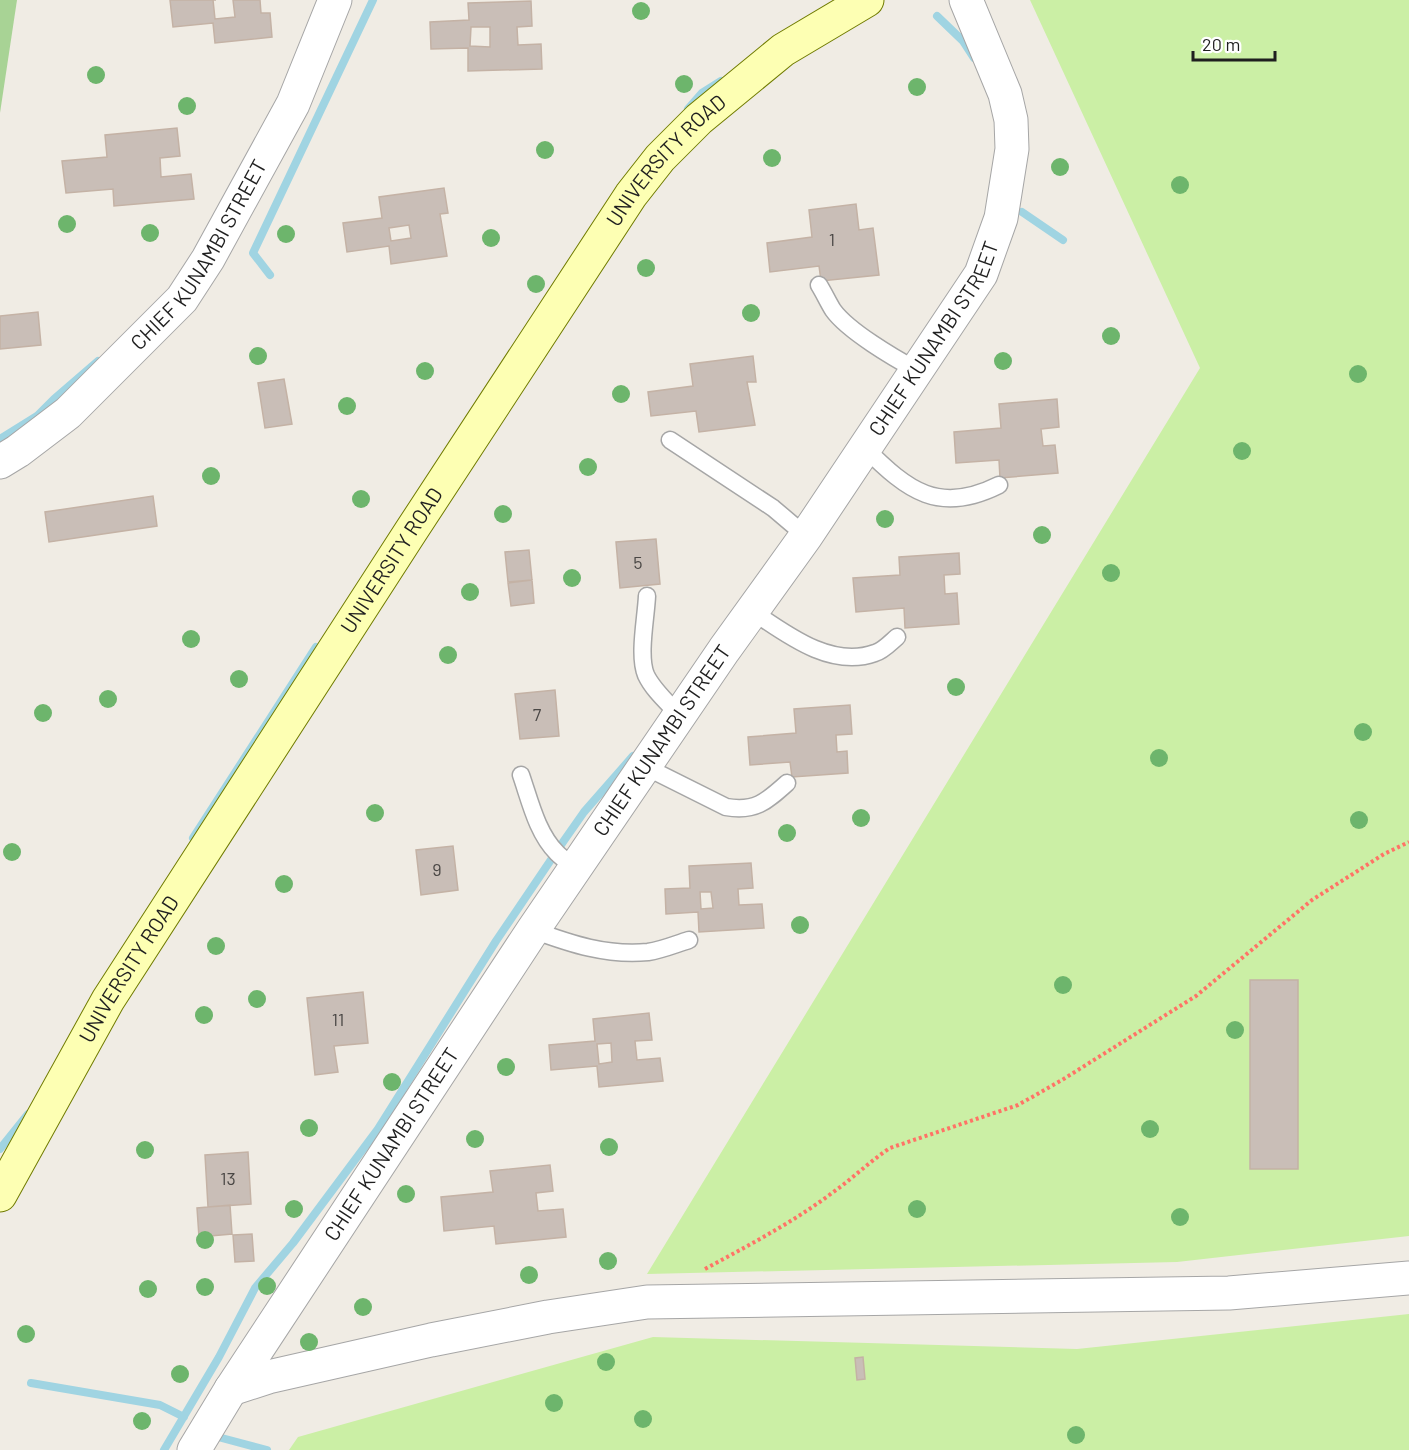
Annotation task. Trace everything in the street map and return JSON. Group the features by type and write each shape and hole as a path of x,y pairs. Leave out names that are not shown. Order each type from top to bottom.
{"street":[{"name":"CHIEF KUNAMBI STREET","path":"0,462 68,413 182,299 208,260 293,104 335,0"},
{"name":"UNIVERSITY ROAD","path":"0,1195 108,1000 322,667 631,195 660,158 699,119 783,50 867,0"},
{"name":"CHIEF KUNAMBI STREET","path":"194,1450 231,1389 533,930 679,715 806,536 981,274 1001,218 1012,149 1011,120 1005,94 966,0"},
{"path":"231,1389 268,1377 432,1340 548,1317 647,1302 1229,1293 1409,1278"}],"lane":[{"path":"819,285 834,311 841,318 862,336 918,371"},
{"path":"670,440 773,508 806,536"},
{"path":"865,448 891,474 910,487 928,495 943,499 963,499 980,495 999,485"},
{"path":"647,596 644,666 647,677 679,715"},
{"path":"752,611 790,636 830,654 857,657 877,653 897,637"},
{"path":"644,766 726,807 740,809 756,807 787,783"},
{"path":"521,775 536,818 547,839 556,852 575,868"},
{"path":"533,930 576,946 616,953 650,952 689,940"}],"path":[{"path":"698,1274 789,1223 833,1193 872,1160 891,1148 1018,1105 1062,1080 1196,996 1312,900 1384,854 1409,842"}],"green space":[{"path":"0,0 17,0 0,113"},
{"path":"1030,0 1409,0 1409,1236 1177,1262 647,1274 1200,368"},
{"path":"1409,1314 1409,1450 289,1450 298,1437 653,1337 1077,1349"}],"building":[{"path":"170,0 213,0 215,19 235,17 233,0 260,0 261,13 270,13 272,37 215,43 213,23 173,27"},
{"path":"531,1 532,26 517,27 518,45 541,44 542,69 468,71 468,48 431,49 430,22 469,20 468,3","holes":["471,27 490,27 490,47 470,46"]},
{"path":"177,128 180,156 160,158 161,177 191,174 194,199 114,206 113,189 66,193 62,161 107,157 105,135"},
{"path":"444,188 448,213 440,214 447,256 391,264 389,246 347,252 343,223 382,218 379,197","holes":["409,225 411,238 391,241 389,228"]},
{"path":"856,204 859,230 873,228 879,275 821,281 819,266 770,272 767,243 812,237 809,210"},
{"path":"38,312 41,345 0,349 0,316"},
{"path":"753,356 756,382 747,382 755,425 699,432 696,411 651,416 648,392 693,386 690,364"},
{"path":"284,379 292,424 265,428 258,383"},
{"path":"1057,399 1059,427 1041,429 1043,446 1055,445 1058,473 1000,478 999,460 956,463 954,432 1001,428 999,404"},
{"path":"153,496 157,526 49,542 45,512"},
{"path":"656,539 660,584 620,588 616,542"},
{"path":"529,550 532,580 508,582 505,552"},
{"path":"959,553 960,574 944,575 945,594 957,593 959,624 905,628 904,608 856,612 853,578 900,575 899,557"},
{"path":"532,580 534,603 511,606 508,583"},
{"path":"555,690 559,736 520,739 515,694"},
{"path":"850,705 852,734 836,735 837,752 847,751 848,773 792,777 790,762 750,765 748,737 796,733 794,709"},
{"path":"453,846 458,890 421,895 416,850"},
{"path":"751,863 753,888 738,889 739,905 762,904 764,928 699,932 698,912 666,914 665,889 690,888 689,866","holes":["700,892 711,892 713,908 701,909"]},
{"path":"1250,980 1298,980 1298,1169 1250,1169"},
{"path":"363,992 368,1043 334,1046 338,1072 315,1075 307,998"},
{"path":"649,1013 652,1040 635,1041 637,1060 660,1058 663,1081 599,1087 597,1066 551,1070 549,1045 595,1041 593,1019","holes":["611,1043 612,1062 599,1064 597,1044"]},
{"path":"248,1152 251,1204 208,1207 205,1155"},
{"path":"550,1165 553,1191 536,1193 538,1211 563,1209 566,1237 496,1244 494,1226 444,1231 441,1197 493,1192 490,1171"},
{"path":"230,1205 232,1234 199,1237 197,1208"},
{"path":"252,1234 254,1261 235,1262 233,1235"},
{"path":"863,1357 865,1379 857,1380 855,1358"}],"waterway":[{"path":"270,275 253,253 373,0"},
{"path":"937,16 963,41 974,58"},
{"path":"688,109 702,93 721,81"},
{"path":"1022,212 1063,240"},
{"path":"0,439 37,416 98,361"},
{"path":"193,838 316,647"},
{"path":"164,1450 219,1357 255,1288 293,1243 378,1129 496,941 563,842 584,812 633,756"},
{"path":"0,1149 28,1114"},
{"path":"31,1383 160,1405 184,1417"},
{"path":"218,1437 267,1450"}]}
